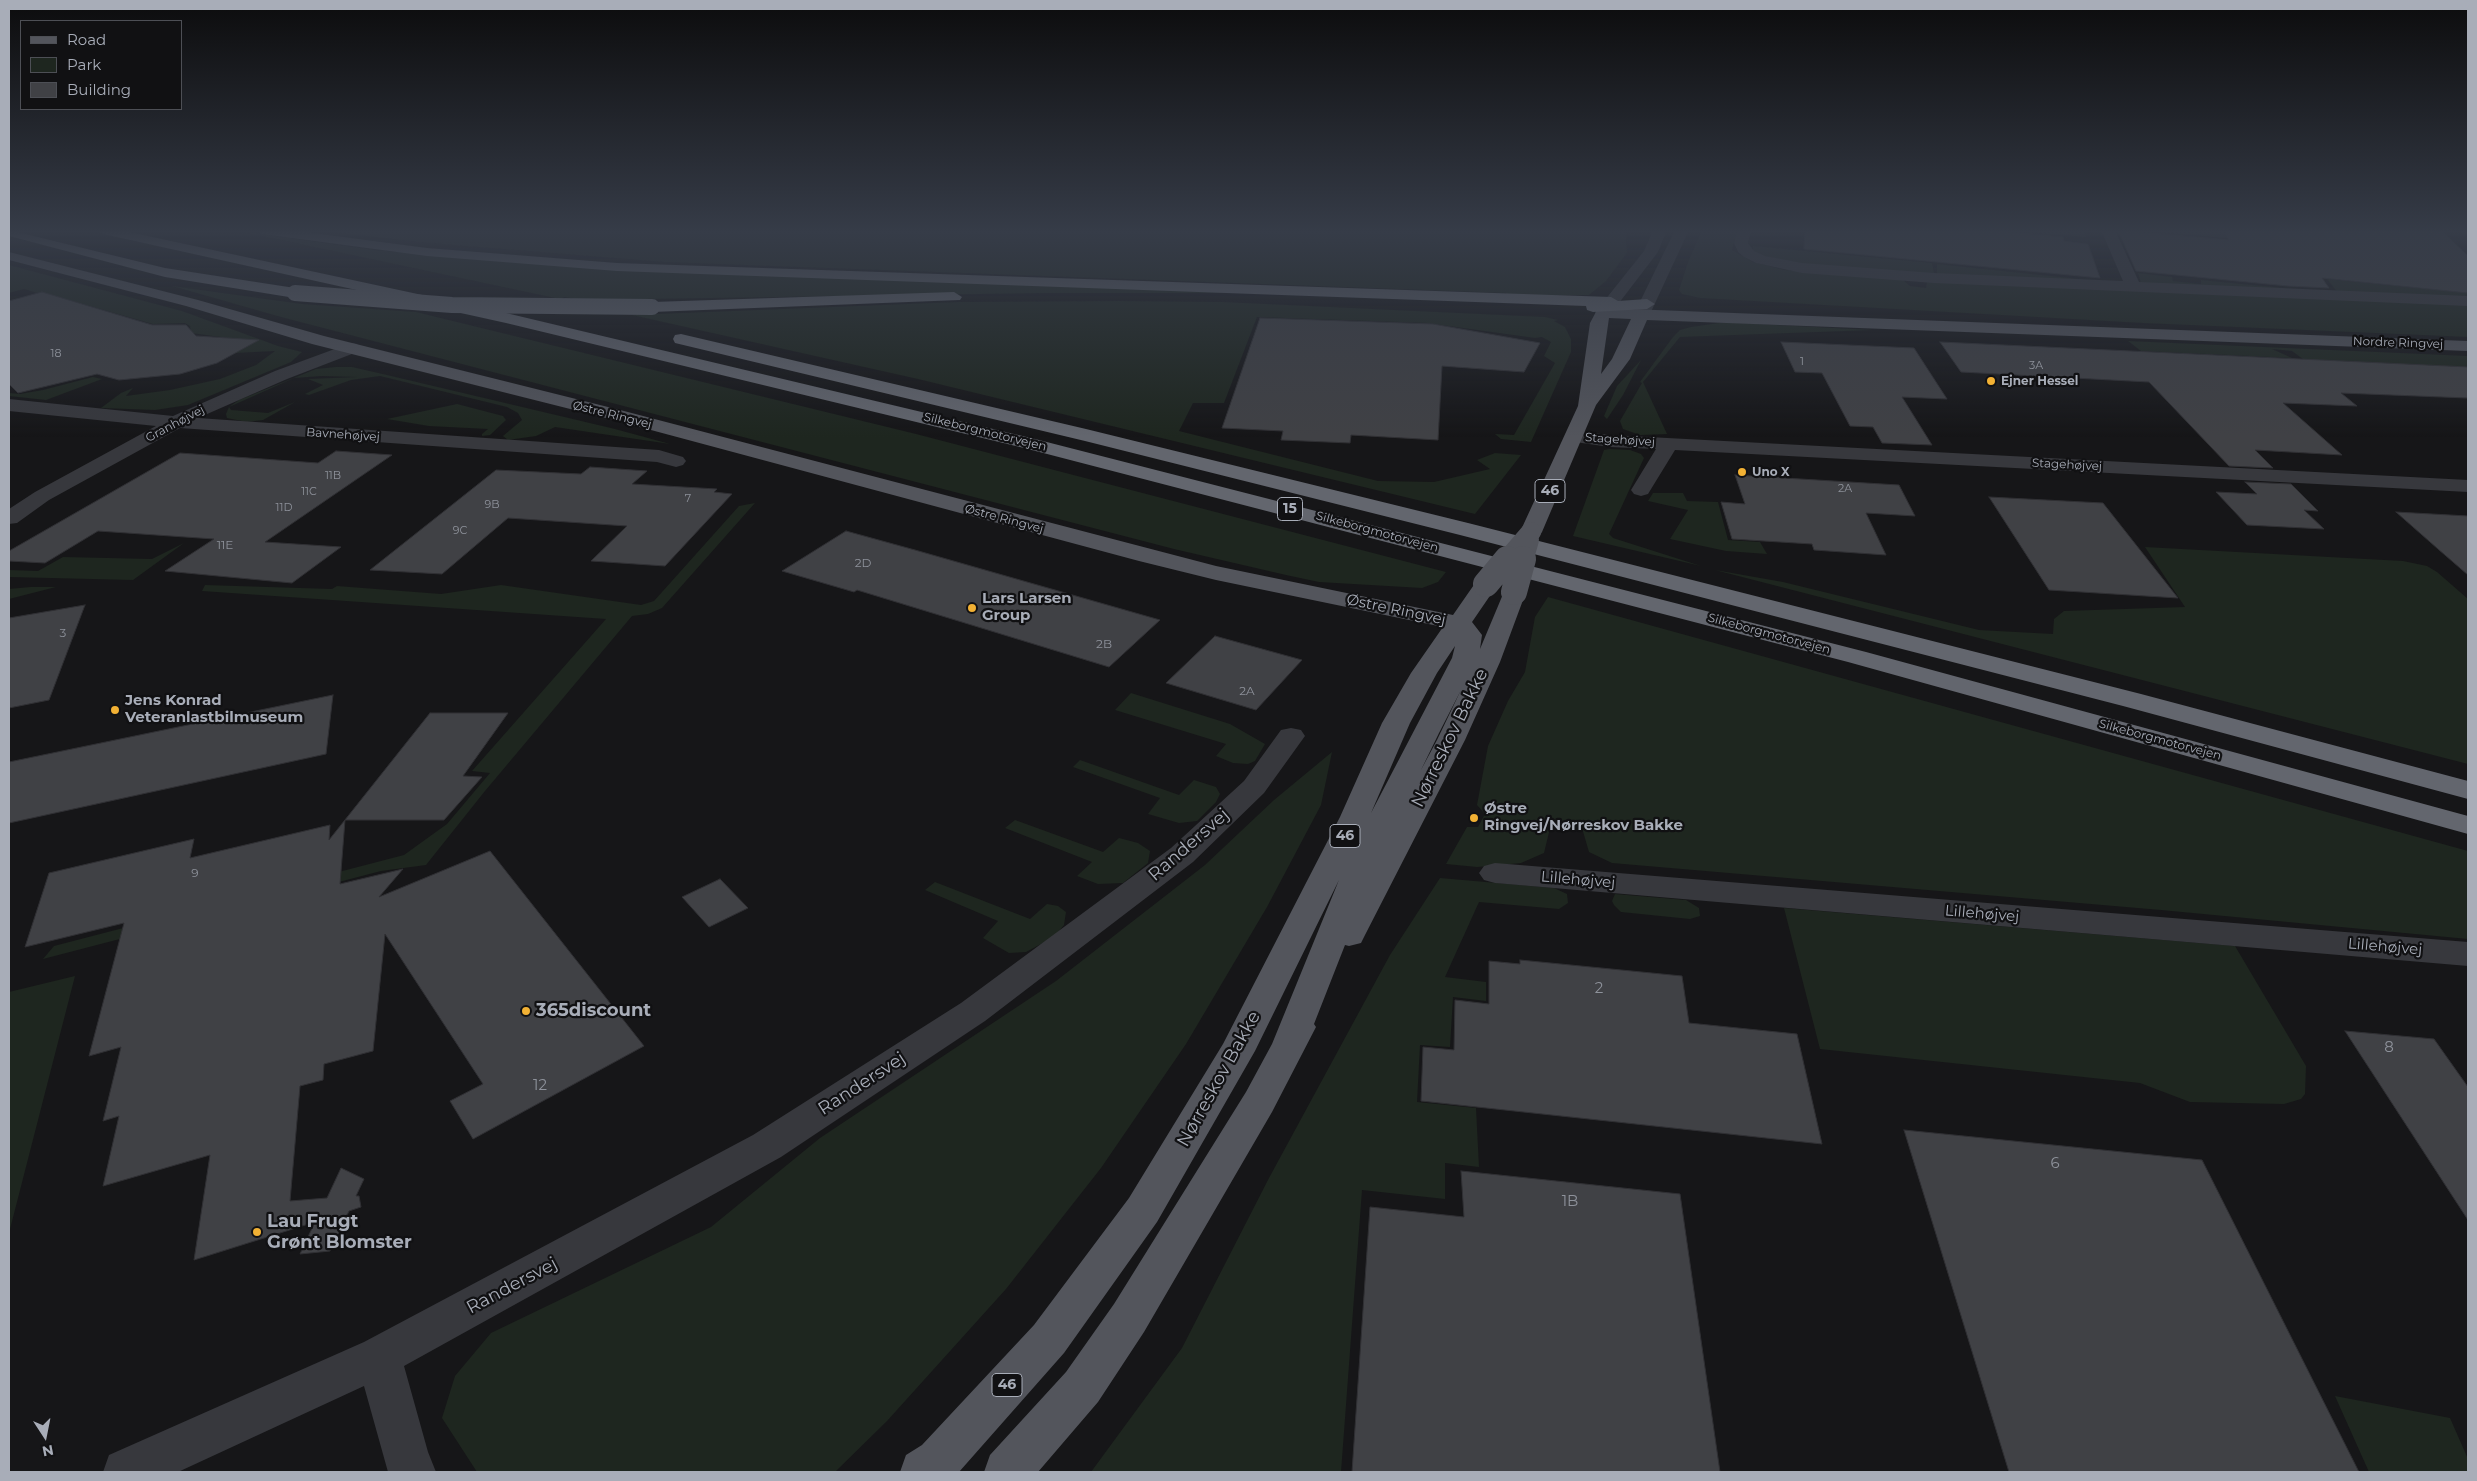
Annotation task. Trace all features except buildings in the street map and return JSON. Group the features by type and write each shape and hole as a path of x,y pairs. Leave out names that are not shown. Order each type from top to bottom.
{"highway":[{"path":"375,299 452,305 652,307 901,299"},
{"name":"Silkeborgmotorvejen","path":"414,299 657,353 1140,471 1857,657 2468,825"},
{"name":"Silkeborgmotorvejen","path":"498,299 605,322 1106,440 1662,579 2468,790"},
{"path":"1304,299 1607,307"},
{"path":"1412,299 1607,307"}],"main road":[{"name":"Østre Ringvej","path":"177,299 510,390 617,416 1216,573 1332,610 1467,636"},
{"path":"1607,307 1644,309"},
{"name":"Nørreskov Bakke","path":"938,1468 1049,1339 1143,1210 1237,1051 1354,817 1396,723 1467,636 1514,592 1532,530 1575,437 1587,406 1595,358 1598,323 1607,307"},
{"name":"Nørreskov Bakke","path":"1587,406 1621,359 1644,309"},
{"name":"Nordre Ringvej","path":"1644,309 2002,322 2118,331"},
{"name":"Nordre Ringvej","path":"1644,309 2468,346"},
{"name":"Nørreskov Bakke","path":"1007,1472 1082,1387 1129,1318 1259,1102 1451,740 1467,636 1486,584 1532,530"}],"street":[{"path":"1607,307 1613,299"},
{"path":"1644,309 1649,299"},
{"path":"2423,299 2468,301"},
{"name":"Granhøjvej","path":"9,518 42,496 177,422 281,375 351,348"},
{"name":"Bavnehøjvej","path":"9,405 177,422 659,456 676,461"},
{"name":"Stagehøjvej","path":"1575,437 1666,444 2468,486"},
{"name":"Stagehøjvej","path":"1641,490 1665,453 1666,444"},
{"name":"Randersvej","path":"126,1472 380,1357 767,1146 973,1012 1182,855 1254,787 1291,736"},
{"name":"Lillehøjvej","path":"1495,873 2468,954"},
{"path":"380,1357 407,1462 413,1472"}],"green space":[{"path":"66,299 137,299 182,311 278,346 302,352 291,362 188,405 155,410 101,408 121,393 133,388 126,396 170,390 220,379 256,365 275,351 235,353 236,342 228,338 191,333 190,326 185,323 153,324"},
{"path":"218,299 267,299 302,304 416,312 916,434 1446,572 1438,582 1422,588 1319,582 1286,575 1174,549"},
{"path":"575,299 638,299 579,300"},
{"path":"1720,299 2353,299 2468,304 2468,337 2143,323"},
{"path":"958,302 1223,302 1545,317 1558,320 1554,321 1565,327 1571,339 1571,352 1531,442 1501,439 1495,434 1514,435 1555,363 1544,356 1551,342 1542,337 1535,338 1427,323 1257,317 1224,403 1193,403 1179,431 1378,481 1434,482 1490,469 1477,460 1495,453 1521,455 1475,514 918,379 632,315"},
{"path":"1719,323 1873,330 1680,337 1643,382 1667,434 1640,435 1623,429 1620,421 1642,383 1640,382 1673,337 1680,330"},
{"path":"2128,341 2468,356 2468,367 2333,361 2307,362 2292,351 2272,349 2292,358 2141,351"},
{"path":"1641,360 1623,395 1607,419 1604,416 1617,386"},
{"path":"352,367 615,429 670,444 555,427 536,436 508,440 503,436 522,420 518,413 507,407 380,376 351,380 309,395 305,394 323,385 308,379 357,377 322,376 294,378 229,407 239,400 316,369"},
{"path":"93,377 102,379 46,400 9,396 9,393 20,394 43,390"},
{"path":"295,402 263,420 247,422 227,418 226,414 229,407 231,410 268,413"},
{"path":"457,404 503,416 506,420 490,435 482,436 488,429 429,426 387,419"},
{"path":"1604,450 1630,450 1641,454 1644,458 1609,534 1613,538 1701,566 1573,536"},
{"path":"1653,493 1683,493 1687,501 1718,502 1728,540 1760,542 1767,554 1726,551 1670,539 1688,510 1648,501"},
{"path":"755,503 662,608 648,614 632,616 485,791 426,865 381,871 43,959 54,946 404,855 447,824 490,773 472,771 606,619 202,591 205,585 332,589 337,586 441,594 501,585 641,605 654,601 739,506"},
{"path":"184,543 133,580 9,577 9,570 38,571 63,557 152,559"},
{"path":"2145,547 2403,561 2427,566 2437,572 2468,599 2468,764 1715,570 1783,582 1979,630 2053,634 2054,619 2064,611 2185,607"},
{"path":"56,587 9,599 9,589"},
{"path":"1548,597 2468,851 2468,939 2161,910 1612,863 1589,852 1582,828 1551,824 1544,853 1521,863 1477,867 1446,864 1467,827 1478,827 1485,814 1477,805 1488,746 1508,701 1525,672 1535,617"},
{"path":"1131,693 1230,724 1265,744 1255,761 1248,764 1233,763 1216,756 1226,744 1115,710"},
{"path":"1332,752 1321,805 1267,907 1186,1044 1101,1168 1006,1289 887,1421 835,1472 477,1472 442,1418 455,1376 491,1333 711,1227 820,1138 1056,981 1205,865 1274,800"},
{"path":"1080,760 1179,795 1194,780 1216,787 1220,794 1216,802 1197,821 1179,823 1148,814 1160,798 1073,767"},
{"path":"1015,820 1103,852 1119,838 1138,843 1150,851 1148,863 1123,883 1098,884 1077,876 1092,862 1005,828"},
{"path":"1440,878 1554,888 1567,894 1568,903 1559,909 1479,902 1445,977 1486,982 1486,1001 1453,997 1450,1047 1420,1045 1417,1102 1476,1108 1479,1167 1445,1163 1445,1199 1362,1190 1341,1472 1091,1472 1182,1348 1269,1178 1390,955"},
{"path":"935,882 1030,919 1047,904 1058,906 1066,912 1064,925 1054,937 1026,952 1009,953 983,938 998,921 925,890"},
{"path":"1615,894 1686,900 1699,908 1700,916 1690,919 1621,912 1612,901"},
{"path":"1784,908 2235,946 2306,1066 2305,1094 2301,1099 2284,1104 2190,1102 2140,1083 1820,1049"},
{"path":"75,976 9,1233 9,992"},
{"path":"2335,1396 2450,1418 2468,1459 2468,1472 2369,1472"}],"place":[{"name":"Ejner Hessel","path":"1991,381"},
{"name":"Uno X","path":"1742,472"},
{"name":"Lars Larsen Group","path":"972,608"},
{"name":"Jens Konrad Veteranlastbilmuseum","path":"115,710"},
{"name":"Østre Ringvej/Nørreskov Bakke","path":"1474,818"},
{"name":"365discount","path":"526,1011"},
{"name":"Lau Frugt Grønt Blomster","path":"257,1232"}]}
